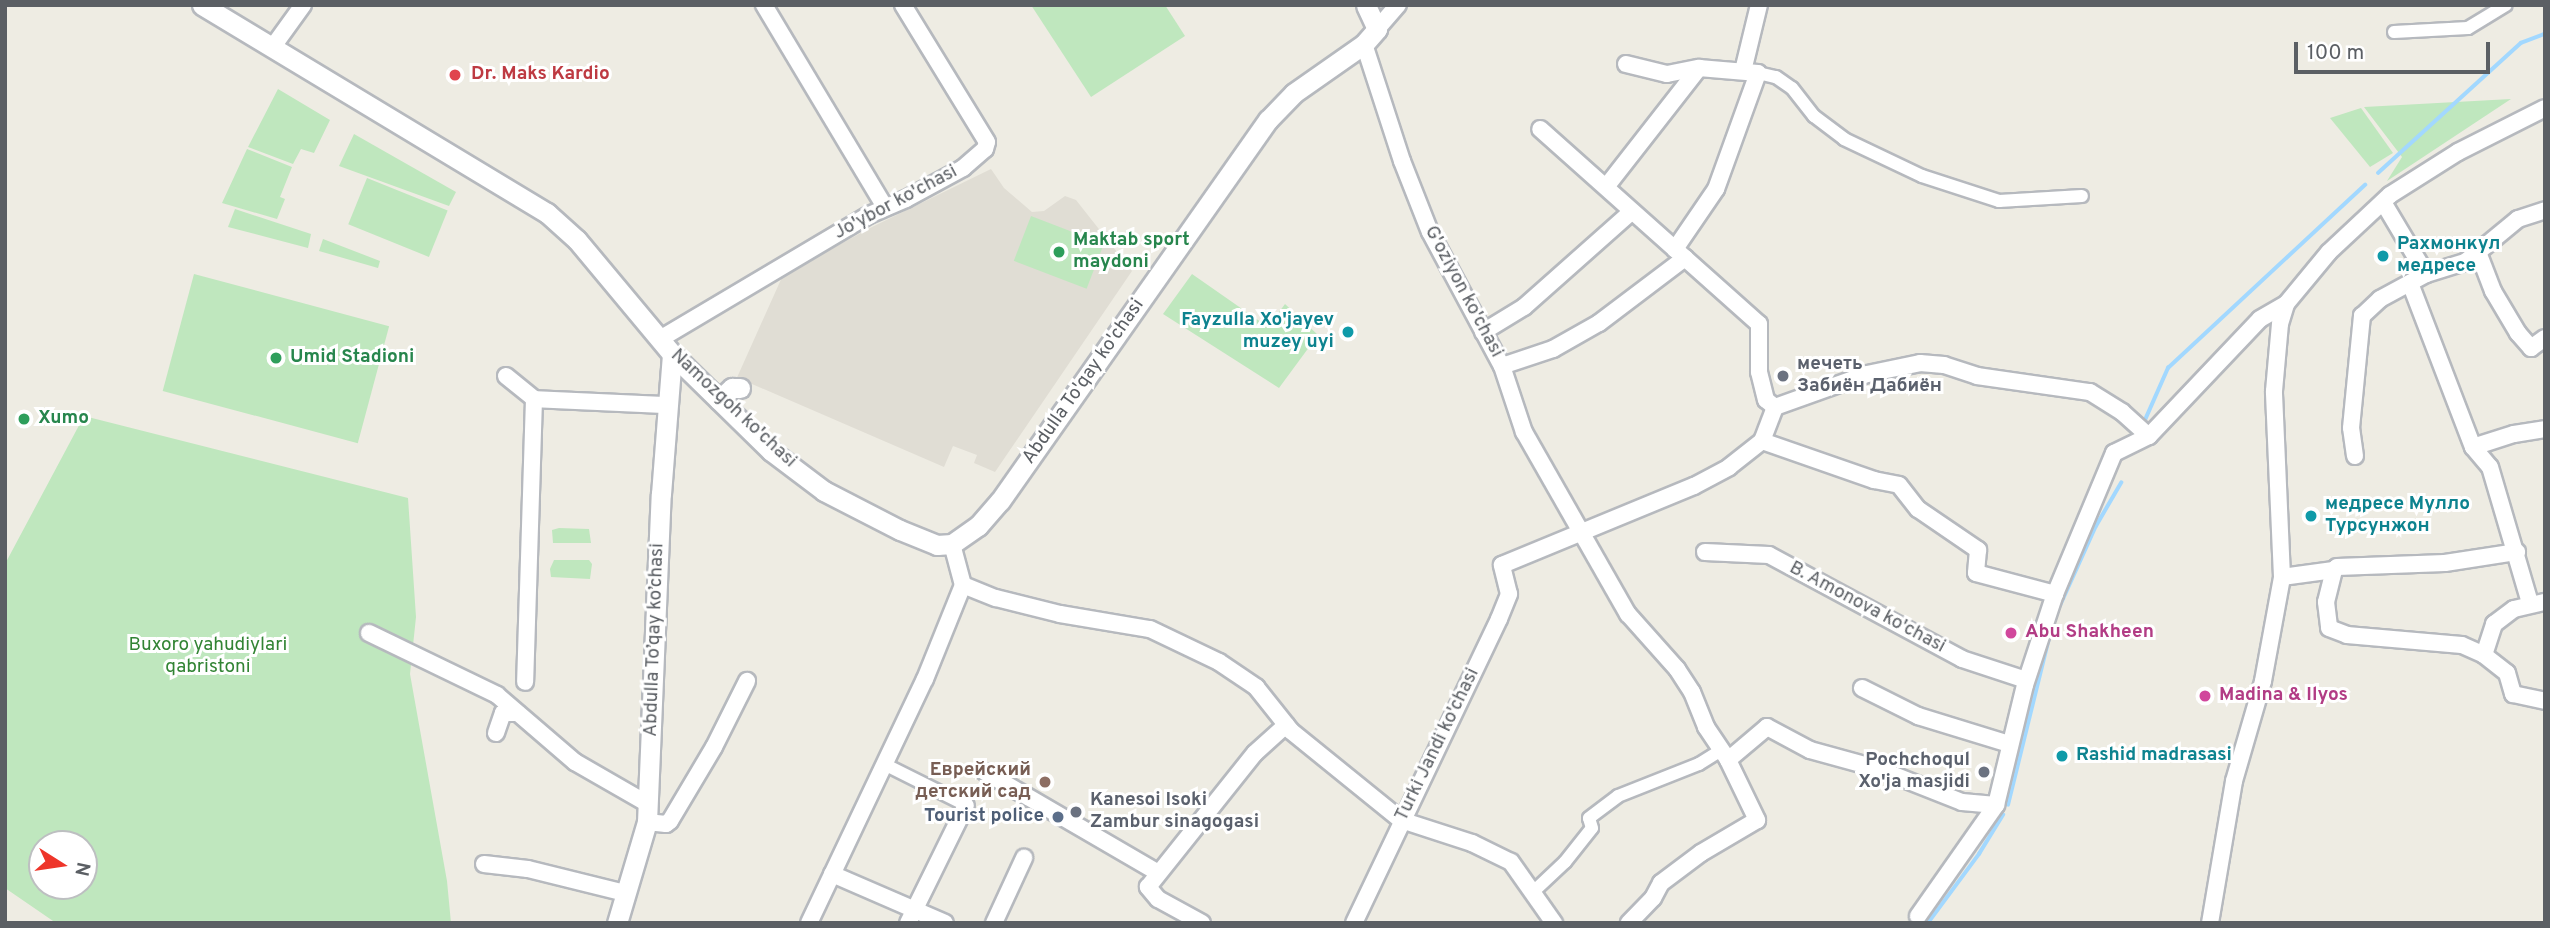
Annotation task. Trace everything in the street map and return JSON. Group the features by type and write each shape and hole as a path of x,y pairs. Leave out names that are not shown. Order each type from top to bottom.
{"street":[{"name":"Namozgoh ko'chasi","path":"202,5 555,219 577,240 666,347 771,451 824,491 921,540 937,545 953,544"},
{"path":"272,48 303,5"},
{"path":"764,5 886,207"},
{"name":"Jo'ybor ko'chasi","path":"666,347 886,207 906,199 980,156 987,142 903,5"},
{"path":"1366,5 1371,36"},
{"path":"1371,36 1398,5"},
{"path":"1502,366 1553,349 1599,323 1680,253 1716,189 1750,72 1759,5"},
{"path":"2394,32 2468,28 2506,5"},
{"name":"G'oziyon ko'chasi","path":"1371,36 1402,161 1430,232 1502,366 1524,432 1628,614 1677,669 1692,692 1706,727 1724,755 1757,820 1701,853 1661,883 1653,898 1629,923"},
{"name":"Abdulla To'qay ko'chasi","path":"953,544 978,526 1000,501 1268,120 1294,93 1371,36"},
{"path":"1626,64 1667,74 1699,68 1776,77 1792,88 1814,116 1844,139 1922,176 1999,201 2082,196"},
{"path":"1606,187 1699,68"},
{"path":"1918,916 1996,805 2026,680 2055,594 2115,453 2149,436 2260,318 2286,304 2329,252 2383,202 2458,152 2545,108"},
{"path":"1540,129 1759,324 1759,372 1766,400 1775,407"},
{"path":"2383,202 2426,274"},
{"path":"2355,456 2351,428 2362,316 2380,299 2426,274 2465,262 2518,219 2545,210"},
{"path":"1483,332 1524,307 1632,211"},
{"path":"2479,252 2493,291 2518,333 2531,348 2545,338"},
{"path":"2410,283 2473,447 2490,467 2517,552 2537,603 2514,609 2494,624 2484,655"},
{"path":"2210,923 2234,781 2263,681 2282,577 2274,391 2280,324 2286,304"},
{"name":"Abdulla To’qay ko’chasi","path":"617,923 648,813 667,405 666,347"},
{"path":"1582,532 1694,485 1729,467 1762,441 1775,407 1833,384 1898,366 1944,365 1977,376 2090,392 2122,411 2149,436"},
{"path":"506,376 534,400 667,405"},
{"path":"719,400 732,388 740,388"},
{"path":"525,682 534,400"},
{"path":"2473,447 2514,433 2545,429"},
{"path":"1762,441 1874,480 1899,485 1919,509 1978,550 1976,573 2055,594"},
{"name":"Turki Jandi ko'chasi","path":"1354,923 1401,820 1466,692 1504,607 1509,594 1503,565 1582,532"},
{"path":"809,923 925,678 963,584 953,544"},
{"name":"B. Amonova ko'chasi","path":"1705,552 1769,555 1962,659 2026,680"},
{"path":"2282,577 2334,570 2337,567 2445,563 2517,552"},
{"path":"2334,570 2326,602 2329,628 2347,635 2462,645 2484,655 2507,673 2512,694 2545,701"},
{"path":"963,584 996,598 1060,614 1150,629 1178,640 1219,662 1256,687 1286,725 1401,820 1472,843 1511,862 1554,923"},
{"path":"369,633 497,695 580,766 666,824 673,817 714,747 747,681"},
{"path":"1862,688 1918,716 2009,744"},
{"path":"496,733 503,713 517,713"},
{"path":"1202,923 1151,893 1148,887 1157,872 1255,753 1286,725"},
{"path":"1532,893 1565,862 1592,828 1589,818 1618,796 1724,755 1767,727 1810,750 1876,768 1962,803 1996,805"},
{"path":"884,764 966,805 911,917"},
{"path":"985,772 1157,872"},
{"path":"995,923 1024,858"},
{"path":"484,864 528,869 625,893"},
{"path":"832,874 911,917 945,923"}],"shaded area":[{"path":"991,169 1004,188 1032,212 1044,211 1065,196 1076,200 1132,271 995,472 974,463 977,455 953,446 944,467 745,381 735,382 783,275 872,227"}],"green space":[{"path":"1031,5 1165,5 1185,36 1091,97"},
{"path":"278,89 330,120 314,153 301,149 293,164 248,147"},
{"path":"2511,99 2387,181 2402,157 2364,107"},
{"path":"2361,108 2393,153 2370,167 2330,118"},
{"path":"354,134 456,192 449,206 339,166"},
{"path":"247,149 292,167 280,197 285,199 277,219 222,203"},
{"path":"367,178 448,211 429,257 348,224"},
{"path":"235,209 311,234 308,248 228,227"},
{"name":"Maktab sport maydoni","path":"1031,216 1104,244 1087,289 1014,261"},
{"path":"323,239 380,261 378,268 319,251"},
{"name":"Umid Stadioni","path":"194,274 389,326 358,443 163,391"},
{"path":"1192,274 1268,327 1285,304 1318,335 1279,388 1163,314"},
{"name":"Buxoro yahudiylari qabristoni","path":"84,416 408,498 416,617 410,674 447,881 451,923 56,923 5,888 5,564"},
{"path":"589,529 591,543 553,543 552,530"},
{"path":"554,560 589,560 592,564 590,579 551,577 550,569"}],"waterway":[{"path":"2378,173 2521,43 2545,34"},
{"path":"2145,420 2168,368 2365,185"},
{"path":"2058,610 2096,526 2121,483"},
{"path":"2008,805 2050,634"},
{"path":"1928,923 1979,854 2003,815"}],"place":[{"name":"Dr. Maks Kardio","path":"455,75"},
{"name":"Maktab sport maydoni","path":"1059,252"},
{"name":"Рахмонкул медресе","path":"2383,256"},
{"name":"Fayzulla Xo'jayev muzey uyi","path":"1348,332"},
{"name":"Umid Stadioni","path":"276,358"},
{"name":"мечеть Забиён Дабиён","path":"1783,376"},
{"name":"Xumo","path":"24,419"},
{"name":"медресе Мулло Турсунжон","path":"2311,516"},
{"name":"Abu Shakheen","path":"2011,633"},
{"name":"Madina & Ilyos","path":"2205,696"},
{"name":"Rashid madrasasi","path":"2062,756"},
{"name":"Pochchoqul Xo'ja masjidi","path":"1984,772"},
{"name":"Еврейский детский сад","path":"1045,782"},
{"name":"Kanesoi Isoki Zambur sinagogasi","path":"1076,812"},
{"name":"Tourist police","path":"1058,817"}]}
